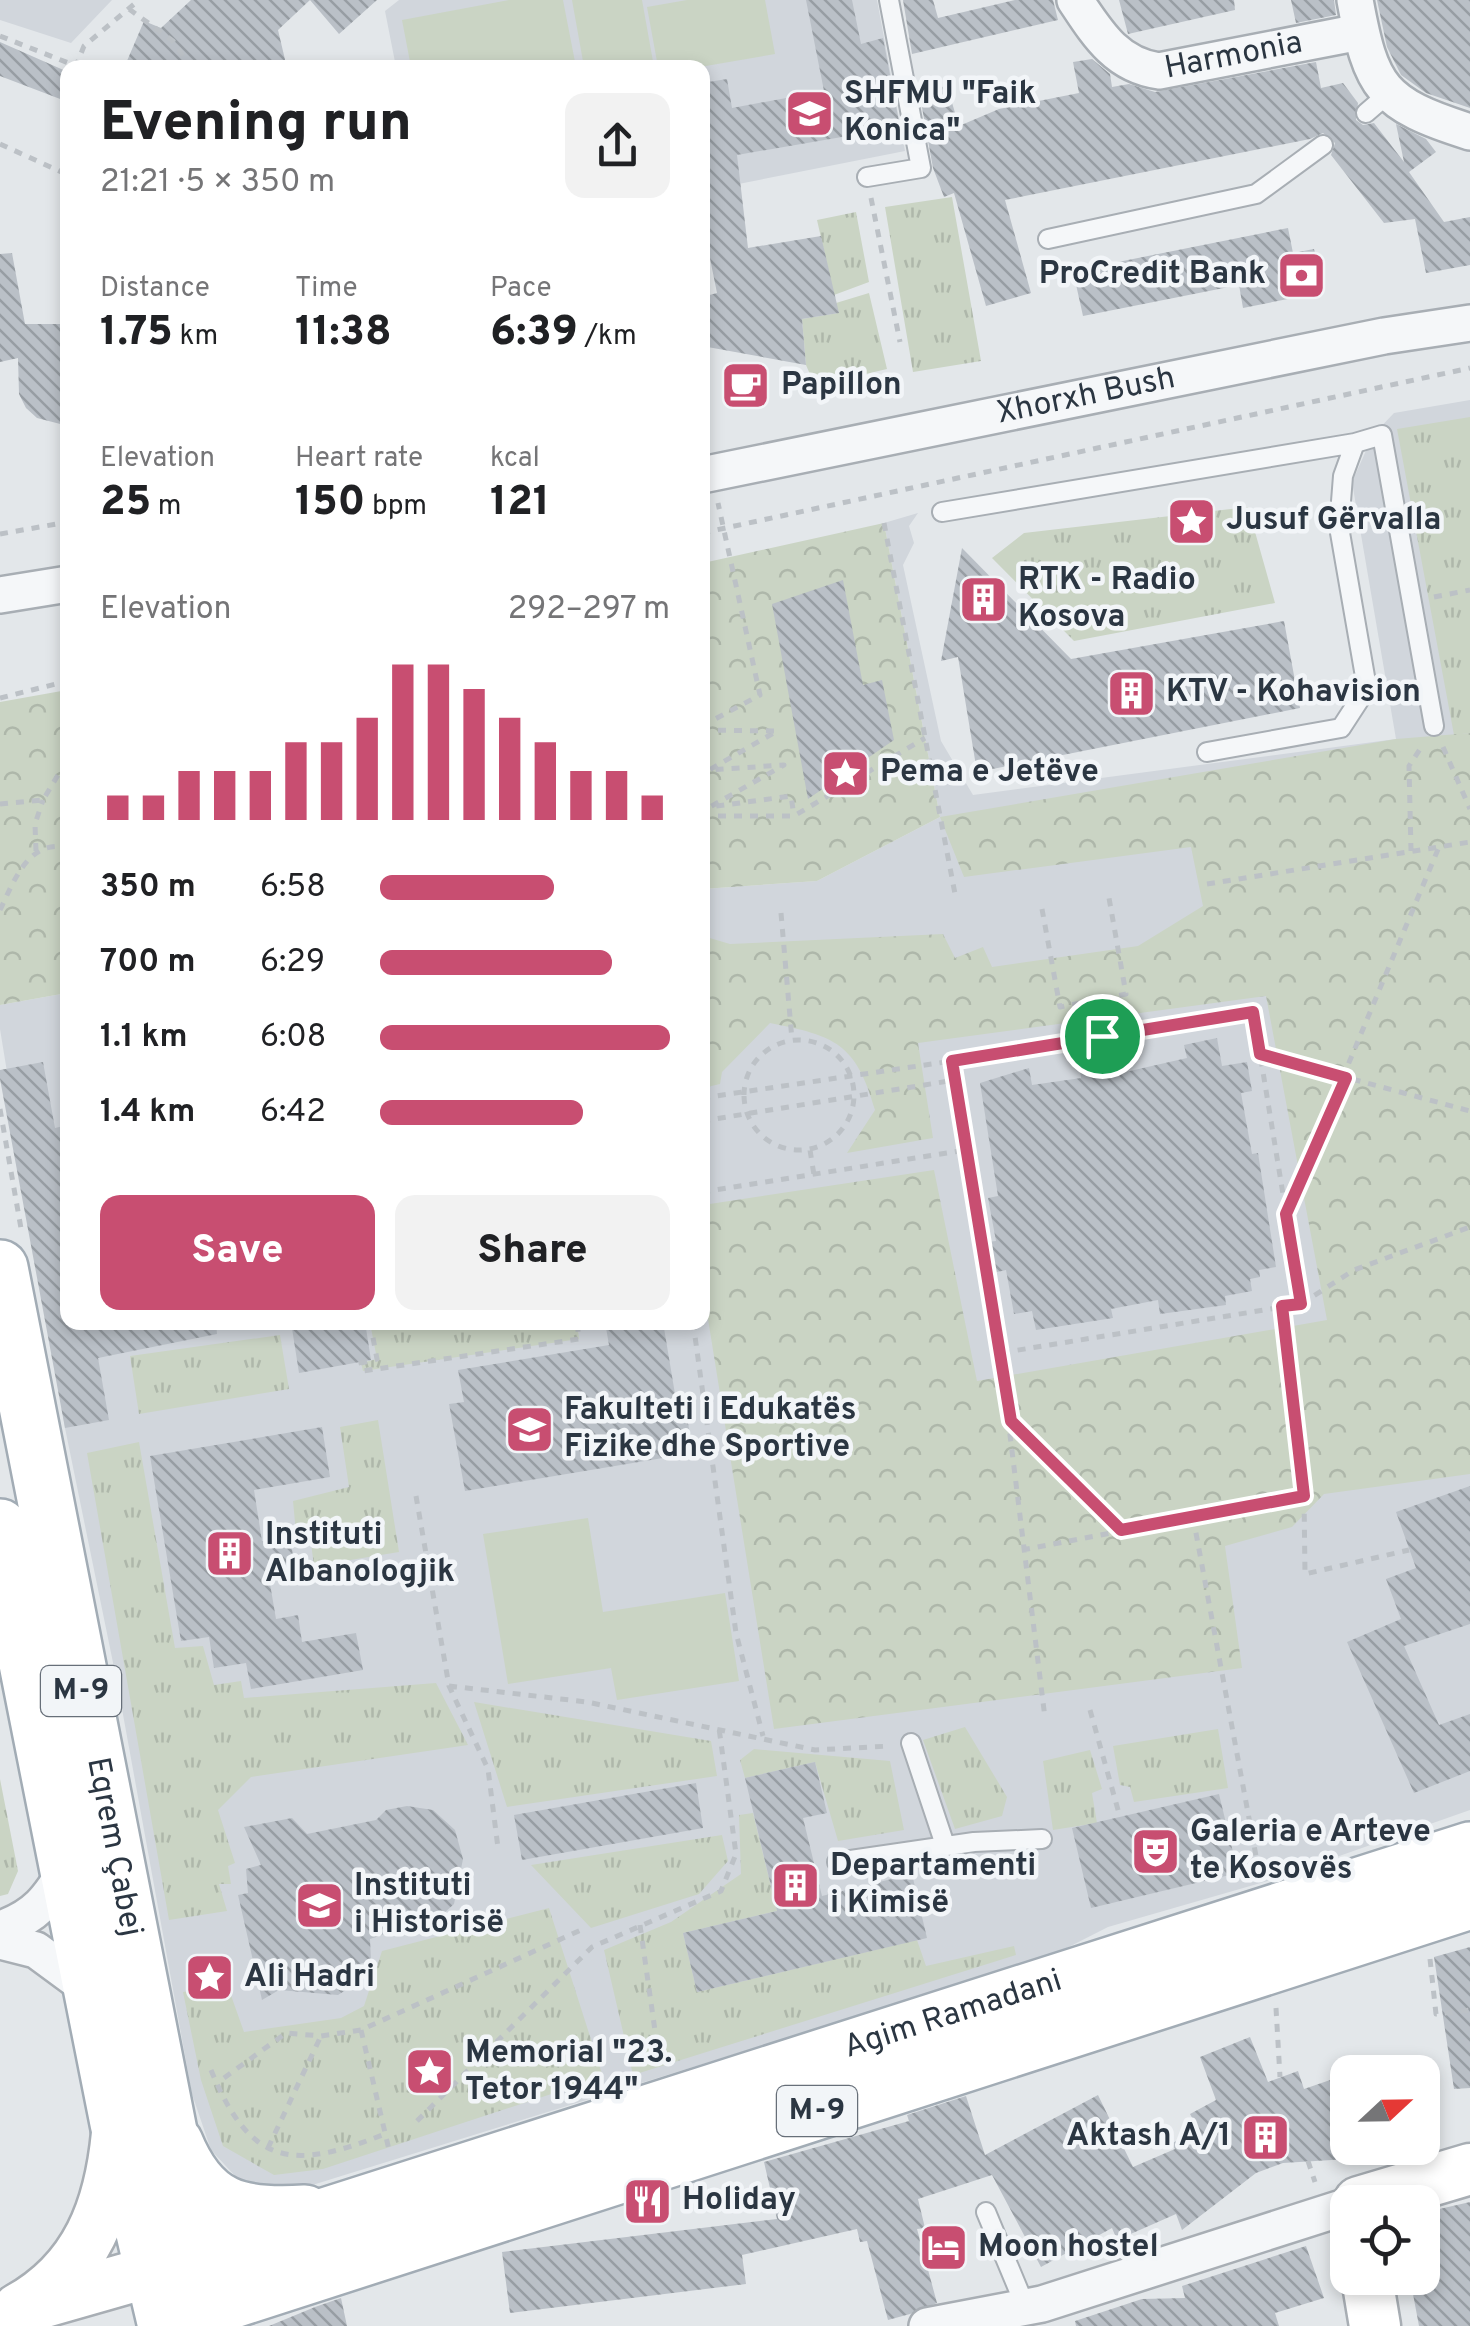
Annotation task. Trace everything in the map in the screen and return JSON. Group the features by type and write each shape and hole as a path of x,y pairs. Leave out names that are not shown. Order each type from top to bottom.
{"main road":[{"name":"Eqrem Çabej","path":"0,1268 141,2119 187,2308"},
{"name":"Eqrem Çabej","path":"0,1528 9,1622 68,1867 93,1992 141,2119"},
{"name":"Agim Ramadani","path":"187,2308 322,2269 1268,1939 1470,1850"},
{"name":"Agim Ramadani","path":"187,2308 348,2210 1268,1939 1470,1901"},
{"path":"9,2311 61,2276 90,2243 141,2119 199,2186 240,2213 348,2210"},
{"path":"1416,2185 1470,2169"},
{"path":"1370,2295 1375,2326"},
{"path":"9,2311 187,2308"}],"street":[{"name":"Harmonia","path":"1075,0 1121,58 1139,68 1159,70 1358,16"},
{"path":"1358,16 1377,104 1470,132"},
{"name":"Xhorxh Bush","path":"710,473 1364,340 1470,323"},
{"path":"0,595 60,585"},
{"path":"0,1929 31,1916 46,1904 68,1867"},
{"path":"0,1941 36,1950 93,1992"},
{"path":"927,2326 1038,2313 1330,2212"}],"lane":[{"path":"867,177 920,168 889,0"},
{"path":"1048,239 1256,194 1322,145"},
{"path":"942,512 1355,443 1382,435 1434,726"},
{"path":"1207,752 1342,728 1367,688 1339,527 1343,476 1355,443"},
{"path":"911,1743 945,1845"},
{"path":"837,1862 945,1845 1042,1839"},
{"path":"986,2212 1038,2313"}],"path":[{"path":"78,60 84,46 139,0"},
{"path":"128,9 174,41 186,60"},
{"path":"0,36 61,60"},
{"path":"0,144 60,171"},
{"path":"867,177 900,342"},
{"path":"710,531 1470,368"},
{"path":"710,484 760,695 710,723"},
{"path":"0,534 60,523"},
{"path":"884,523 956,899"},
{"path":"1412,601 1470,590"},
{"path":"0,698 60,684"},
{"path":"1434,726 1470,809"},
{"path":"1410,851 1409,766 1434,726"},
{"path":"710,728 776,731 710,769"},
{"path":"710,816 794,816 925,738"},
{"path":"710,770 784,764 710,807"},
{"path":"0,910 36,852 35,824 43,800 60,774"},
{"path":"710,807 791,796 794,816"},
{"path":"0,804 43,800"},
{"path":"1207,884 1470,842"},
{"path":"36,852 54,844 60,846"},
{"path":"1286,1214 1346,1078 1439,847"},
{"path":"1042,909 1060,1007 1126,994 1109,898"},
{"path":"782,913 792,1041"},
{"path":"1096,1000 1102,1036"},
{"path":"710,1097 851,1078 1253,1012 1301,1304"},
{"path":"792,1041 828,1049 851,1078 854,1098 841,1131 810,1150 794,1150 765,1139 747,1114 744,1092 754,1064 764,1052 792,1041"},
{"path":"1260,1054 1470,1112"},
{"path":"952,1061 1011,1421 1022,1550 1045,1718"},
{"path":"710,1119 954,1080"},
{"path":"810,1150 814,1175"},
{"path":"710,1191 966,1150"},
{"path":"1000,1353 1301,1304 1335,1286 1354,1270 1470,1227"},
{"path":"1282,1306 1304,1496 1305,1574 1409,1550"},
{"path":"372,1330 377,1359 361,1363 363,1372 579,1339 578,1330"},
{"path":"694,1330 736,1633 764,1736"},
{"path":"1011,1421 1121,1530"},
{"path":"416,1496 449,1686 488,1769 498,1848"},
{"path":"1022,1550 1304,1496"},
{"path":"1192,1516 1268,1939 1280,2078"},
{"path":"449,1686 587,1702 764,1736 814,1750 850,1751 911,1743"},
{"path":"1090,1710 1120,1817"},
{"path":"416,2121 592,1947 721,1891 736,1854 719,1728"},
{"path":"640,1925 662,2084"},
{"path":"224,2078 286,2033 321,2036 361,2030 583,1929"},
{"path":"1432,1975 1436,2014 1470,2010"},
{"path":"211,2070 232,2115 268,2148 286,2155 329,2156 385,2134 361,2030"},
{"path":"268,2148 321,2036"},
{"path":"479,2058 492,2101"}],"shaded area":[{"path":"0,0 112,0 71,43 0,20"},
{"path":"399,0 877,0 905,151 710,190 710,60 395,60 385,11"},
{"path":"1470,400 1470,1810 1271,1880 1108,1927 1051,1956 293,2191 265,2190 237,2178 211,2150 192,2094 118,1687 65,1428 0,1029 0,1005 60,994 60,1330 710,1330 710,889 817,881 940,817 884,523 918,513 909,526 914,543 903,565 941,741 973,795 1396,739 1352,482 1373,435 1394,413"}],"green space":[{"path":"509,0 563,0 575,60 410,60 402,20"},
{"path":"572,0 642,0 653,60 583,60"},
{"path":"687,0 765,0 775,54 710,65 710,60 657,60 647,7"},
{"path":"952,197 981,361 913,372 885,207"},
{"path":"856,212 869,282 834,295 817,220"},
{"path":"869,293 887,369 815,386 806,365 802,319 838,313 836,303"},
{"path":"1470,417 1470,733 1454,735 1397,429"},
{"path":"1248,507 1275,603 1074,641 992,558 1024,533"},
{"path":"884,523 940,817 817,881 710,889 710,561"},
{"path":"60,691 60,994 0,1005 0,702"},
{"path":"1470,733 1470,1474 1324,1494 1292,1527 1225,1546 1242,1668 774,1729 710,1330 710,1204 934,1170 977,1381 1327,1320 1266,996 918,1043 933,1138 847,1153 875,1110 851,1056 827,1039 770,1023 722,1072 720,1084 710,1086 710,938 730,944 943,934 955,958 983,947 992,967 1138,946 1203,906 1191,847 964,877 940,817 1396,739"},
{"path":"371,1330 578,1330 579,1339 363,1371 361,1363 377,1359"},
{"path":"280,1335 289,1389 139,1414 130,1356"},
{"path":"378,1420 399,1552 314,1566 309,1528 296,1533 293,1501 349,1487 340,1427"},
{"path":"139,1442 175,1648 203,1646 214,1685 241,1681 244,1698 436,1683 468,1745 251,1777 218,1810 235,1863 228,1866 231,1884 219,1884 227,1911 169,1920 87,1453"},
{"path":"588,1518 603,1612 725,1593 739,1681 617,1700 611,1668 508,1684 483,1534"},
{"path":"474,1702 711,1741 717,1776 507,1807"},
{"path":"965,1727 1007,1797 1002,1816 955,1829 923,1740"},
{"path":"1218,1729 1228,1788 1134,1802 1130,1787 1120,1785 1113,1746"},
{"path":"754,1749 890,1761 904,1830 838,1841 815,1762 745,1778 740,1760"},
{"path":"1090,1750 1102,1789 1092,1793 1097,1823 1053,1830 1043,1761"},
{"path":"0,1779 18,1871 8,1894 0,1896"},
{"path":"753,1813 777,1911 683,1933 697,1992 917,1940 926,1966 1014,1946 1016,1955 633,2075 604,1950 671,1922 741,1874 739,1815"},
{"path":"722,1835 728,1861 699,1894 591,1928 531,1865"},
{"path":"549,1908 603,2077 323,2169 274,2175 223,2146 201,2080 183,1992 227,1984 244,2032 341,2018 364,2006 382,1951"}],"building":[{"path":"191,0 310,0 278,30 285,60 127,60 144,21 161,28"},
{"path":"310,0 377,0 339,34"},
{"path":"806,0 852,0 861,44 883,38 900,127 737,155 748,248 821,236 839,313 802,319 806,365 710,347 710,295 717,293 710,258 710,82 727,79 732,108 824,91"},
{"path":"903,0 933,0 938,18 1015,0 1053,0 1058,20 912,54"},
{"path":"1119,0 1234,0 1235,10 1128,34"},
{"path":"1291,0 1334,0 1336,15 1296,23"},
{"path":"1377,0 1470,0 1470,108 1426,93 1401,75 1387,47"},
{"path":"0,42 60,68 60,99 0,76"},
{"path":"1092,59 1110,74 1112,87 1129,84 1155,92 1316,62 1321,88 1343,83 1358,103 1356,120 1363,125 1374,123 1404,162 1396,124 1426,139 1436,152 1409,172 1444,222 1470,217 1470,265 1426,273 1415,219 1384,223 1331,155 1335,143 1323,133 1310,139 1005,200 1031,293 986,306 954,193 944,197 933,168 919,91 947,86 959,126 999,109 1079,93 1073,62"},
{"path":"1288,228 1293,253 1314,249 1323,292 1243,308 1239,285 1083,316 1073,271"},
{"path":"12,253 25,324 60,324 60,424 37,418 26,408 19,394 18,358 0,362 0,254"},
{"name":"KTV - Kohavision","path":"962,548 1071,659 1284,621 1300,708 977,772 958,657 941,661"},
{"path":"843,580 863,685 882,680 894,740 808,799 772,604"},
{"path":"1217,1038 1222,1066 1247,1062 1252,1091 1241,1093 1252,1154 1258,1153 1276,1267 1259,1270 1260,1277 1250,1279 1252,1291 1225,1296 1226,1305 1160,1314 1158,1300 1111,1309 1113,1318 1036,1330 1032,1311 1014,1314 1006,1270 993,1273 987,1242 996,1241 988,1198 998,1196 980,1083 1029,1068 1032,1085 1081,1078 1080,1069 1119,1062 1121,1073 1187,1058 1184,1045"},
{"path":"43,1062 55,1128 60,1127 60,1330 217,1330 217,1334 98,1358 109,1420 65,1428 0,1070"},
{"path":"292,1330 366,1330 371,1360 299,1373"},
{"path":"606,1330 664,1330 677,1406 685,1405 693,1453 465,1491 449,1404 464,1402 458,1370 609,1345"},
{"name":"Instituti Albanologjik","path":"322,1427 330,1477 254,1490 262,1541 290,1537 295,1568 268,1572 276,1619 298,1615 302,1642 356,1633 363,1670 251,1689 246,1663 214,1668 209,1637 181,1641 150,1456"},
{"path":"1470,1486 1470,1624 1404,1646 1439,1725 1470,1714 1470,1771 1414,1793 1347,1642 1401,1619 1386,1579 1416,1568 1396,1512"},
{"name":"Departamenti i Kimisë","path":"815,1762 827,1813 803,1818 822,1896 912,1874 927,1938 697,1992 683,1933 777,1911 745,1778"},
{"path":"696,1783 703,1828 522,1860 514,1815"},
{"name":"Galeria e Arteve te Kosovës","path":"1219,1794 1238,1873 1091,1908 1072,1828"},
{"path":"407,1806 433,1810 455,1830 463,1859 454,1904 442,1915 370,1939 371,1961 347,1967 349,1988 338,1995 279,1990 262,2000 238,1895 248,1893 246,1869 261,1865 244,1827 292,1818 307,1834 376,1820 386,1810"},
{"path":"1470,1947 1470,2088 1454,2089 1434,1957"},
{"path":"1250,2037 1268,2082 1298,2071 1304,2089 1330,2080 1330,2160 1283,2163 1256,2173 1182,2230 1176,2214 1117,2240 1112,2228 1041,2267 992,2175 918,2199 925,2228 917,2229 937,2303 888,2320 867,2241 860,2242 857,2229 742,2255 746,2284 510,2313 502,2252 777,2219 764,2162 909,2121 907,2115 966,2096 985,2155 1098,2095 1133,2167 1175,2149 1172,2143 1199,2131 1190,2114 1216,2100 1200,2057"},
{"path":"1470,2202 1470,2326 1419,2326 1413,2295 1440,2295 1440,2209"},
{"path":"1306,2246 1324,2298 1275,2313 1279,2326 1076,2326 1075,2321 1142,2299 1185,2298 1182,2286"},
{"path":"341,2298 347,2326 269,2326 315,2307"}],"place":[{"name":"SHFMU \"Faik Konica\"","path":"809,113"},
{"name":"ProCredit Bank","path":"1301,275"},
{"name":"Papillon","path":"746,386"},
{"name":"Jusuf Gërvalla","path":"1191,521"},
{"name":"RTK - Radio Kosova","path":"983,599"},
{"name":"KTV - Kohavision","path":"1131,693"},
{"name":"Pema e Jetëve","path":"845,773"},
{"name":"Fakulteti i Edukatës Fizike dhe Sportive","path":"529,1429"},
{"name":"Instituti Albanologjik","path":"230,1554"},
{"name":"Galeria e Arteve te Kosovës","path":"1155,1851"},
{"name":"Departamenti i Kimisë","path":"795,1885"},
{"name":"Instituti i Historisë","path":"319,1905"},
{"name":"Ali Hadri","path":"209,1978"},
{"name":"Memorial \"23. Tetor 1944\"","path":"430,2072"},
{"name":"Aktash A/1","path":"1266,2137"},
{"name":"Holiday","path":"647,2201"},
{"name":"Moon hostel","path":"943,2248"}],"route":[{"path":"1253,1012 1260,1054 1346,1078 1286,1214 1301,1304 1282,1306 1304,1496 1121,1530 1011,1421 952,1061 1102,1036 1253,1012"}]}
